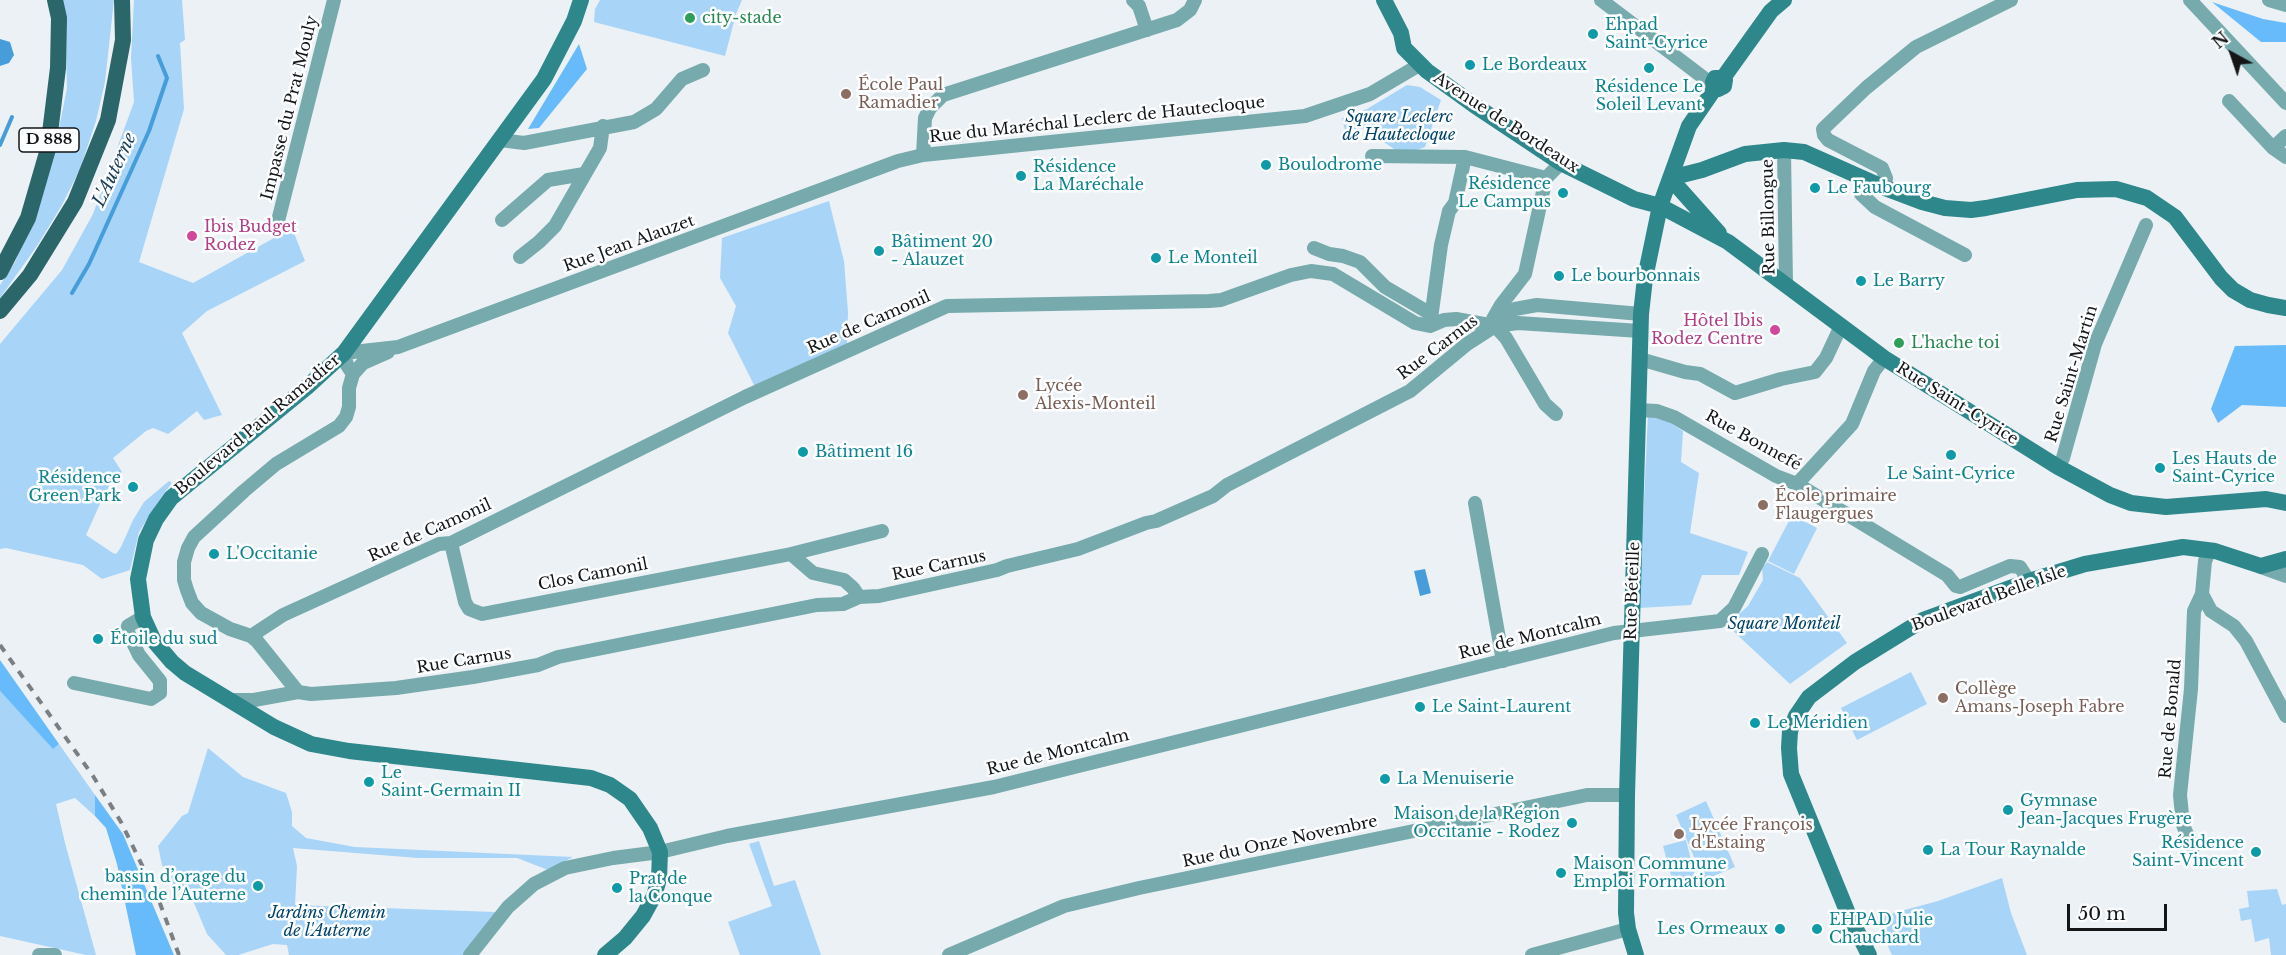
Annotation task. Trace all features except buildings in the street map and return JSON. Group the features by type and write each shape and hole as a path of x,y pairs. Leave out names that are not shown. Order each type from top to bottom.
{"main road":[{"name":"D 888","path":"0,272 28,218 48,149 58,68 59,18 55,0"},
{"name":"D 888","path":"0,311 30,275 75,202 108,120 123,40 122,0"},
{"name":"Boulevard Paul Ramadier","path":"563,41 574,0"},
{"name":"Boulevard Paul Ramadier","path":"581,0 574,21 544,79 344,352 307,387 171,498 156,519 146,540 138,579 143,617 154,641 172,662 184,673 274,727 311,744 332,749 591,778 610,786 630,799 650,828 660,852"},
{"name":"Avenue de Bordeaux","path":"1384,0 1401,33 1404,48 1474,105 1562,163 1634,199 1660,206"},
{"name":"Rue Béteille","path":"1636,955 1628,929 1627,795 1641,323 1645,278 1660,206 1689,126 1717,82 1771,11 1784,0"},
{"path":"1728,242 1670,178 1702,170 1745,154 1784,150 1804,152 1885,188 1922,202 1945,207 1971,210 2077,190 2116,189 2147,198 2175,217 2221,278 2233,290 2250,300 2286,308"},
{"name":"Rue Saint-Cyrice","path":"1660,206 1728,242 1884,358 2058,467 2110,495 2131,503 2166,507 2266,499 2286,503"},
{"path":"1656,226 1698,227"},
{"name":"Boulevard Belle Isle","path":"1869,955 1847,911 1791,774 1790,731 1796,716 1809,697 1855,662 1907,628 2030,581 2085,564 2183,547 2210,550 2261,566"},
{"path":"2261,566 2286,559"},
{"path":"605,955 625,938 654,896 659,879 660,852"}],"street":[{"name":"Impasse du Prat Mouly","path":"277,225 334,0"},
{"path":"1134,0 1139,6 1147,30"},
{"name":"Rue du Maréchal Leclerc de Hautecloque","path":"1195,0 1190,10 1177,20 943,95 930,108 925,118 923,155 1305,116 1370,94 1421,64"},
{"path":"1601,0 1700,75 1717,82"},
{"path":"1885,188 1886,178 1882,168 1828,140 1823,129 1866,88 1916,47 2011,0"},
{"path":"2190,0 2286,103"},
{"path":"2269,0 2286,5"},
{"path":"500,140 524,143 603,126 634,122 656,109 682,80 703,70"},
{"path":"2229,101 2273,148 2286,157"},
{"path":"520,257 555,226 600,148 603,126"},
{"path":"2273,148 2286,136"},
{"name":"Rue Billongue","path":"1784,150 1786,284"},
{"name":"Rue Jean Alauzet","path":"344,352 398,347 898,161 923,155"},
{"path":"1372,156 1465,157 1546,178"},
{"path":"1430,320 1446,222 1449,211 1455,203 1465,157"},
{"path":"1494,322 1501,305 1525,274 1546,178 1562,163"},
{"path":"502,220 548,180 584,174"},
{"path":"1861,178 1861,194 1875,207 1965,255"},
{"name":"Rue Saint-Martin","path":"2058,467 2063,458 2095,344 2146,225"},
{"path":"1314,248 1360,262 1385,287 1430,320 1456,319 1494,322 1515,309 1537,305 1641,323"},
{"name":"Rue de Camonil","path":"250,636 283,615 439,544 451,543 745,397 946,306 1221,300 1291,275 1311,271 1333,274 1414,323 1430,320"},
{"name":"Rue Carnus","path":"229,700 254,700 298,692 311,694 396,688 473,677 538,665 558,657 817,605 843,604 859,597 879,596 997,570 1078,549 1156,521 1213,496 1227,485 1410,391 1494,322 1545,404 1556,414"},
{"path":"1640,359 1700,374 1735,393 1781,379 1815,372 1826,358 1841,326"},
{"path":"298,692 250,636 207,618 192,603 184,580 184,562 188,548 194,537 276,464 339,426 346,417 349,407 349,388 353,374 363,363 398,347"},
{"path":"344,352 347,365 353,374"},
{"path":"1797,484 1852,424 1874,371 1884,358"},
{"name":"Rue Bonnefé","path":"1638,410 1658,411 1674,417 1776,476 1797,484 1947,575 1956,586 1960,587 2010,566 2020,567 2030,581"},
{"path":"1475,503 1503,661"},
{"name":"Clos Camonil","path":"451,543 465,602 469,609 482,614 791,554 882,531"},
{"name":"Rue de Bonald","path":"2193,848 2183,825 2180,795 2191,689 2194,611 2199,598 2205,561 2210,550"},
{"path":"791,554 813,573 844,580 854,588 859,597"},
{"name":"Rue de Montcalm","path":"470,955 502,915 534,884 566,868 994,787 1614,633 1720,621 1734,608 1762,554"},
{"path":"2261,566 2286,575"},
{"path":"2199,598 2211,611 2234,626 2246,641 2286,716"},
{"path":"74,683 151,699 160,693 160,681 139,655 127,630 128,626 143,617"},
{"name":"Rue du Onze Novembre","path":"949,955 1064,906 1139,888 1577,797 1627,795"},
{"path":"1532,955 1628,929"},
{"path":"39,955 55,955"}],"green space":[{"path":"61,0 114,0 105,82 96,121 80,169 62,205 37,246 0,298 0,285 15,262 32,221 53,158 67,88 65,25"},
{"path":"134,0 182,0 185,40 180,43 184,109 139,262 193,283 292,228 305,261 207,311 182,333 222,415 204,420 197,411 168,434 153,428 113,458 122,472 113,479 86,535 113,553 116,554 121,547 144,502 169,481 172,483 139,532 130,570 102,579 83,565 6,548 0,549 0,344 62,270 93,214 134,102 131,58"},
{"path":"600,0 742,0 725,56 594,22 595,9"},
{"name":"Square Leclerc de Hautecloque","path":"1407,85 1420,87 1441,100 1425,147 1411,152 1397,151 1381,140 1377,127 1345,130 1342,118 1367,109"},
{"path":"829,201 844,261 848,312 847,348 756,389 728,333 736,306 720,278 722,238"},
{"path":"1648,414 1666,420 1683,431 1681,462 1699,473 1690,533 1748,552 1739,575 1702,575 1691,605 1639,608"},
{"path":"1792,515 1817,528 1794,574 1768,561"},
{"name":"Square Monteil","path":"1767,562 1800,578 1847,643 1790,684 1731,629 1737,616 1748,606 1763,580 1762,568"},
{"path":"1911,672 1927,704 1857,740 1841,708"},
{"path":"0,691 53,748 59,744 95,795 95,816 75,798 56,804 96,955 86,955 0,936"},
{"name":"Jardins Chemin de l'Auterne","path":"208,748 243,777 286,793 292,812 292,826 306,838 355,847 573,857 548,870 517,858 418,858 293,848 297,866 295,905 495,912 502,915 469,955 289,955 287,945 273,944 238,955 226,955 207,934 194,903 174,886 162,865 158,846 182,816 188,813"},
{"path":"1706,801 1735,867 1704,880 1676,815"},
{"path":"1686,840 1697,884 1675,890 1663,846"},
{"path":"759,841 774,886 795,880 821,955 740,955 728,922 772,906 749,844"},
{"path":"2002,878 2011,913 2027,955 1892,955 1875,918 1938,901"},
{"path":"2277,889 2282,905 2286,904 2286,955 2271,955 2269,938 2255,942 2251,919 2241,921 2239,909 2249,907 2247,891"}],"shaded area":[{"path":"2212,2 2263,19 2286,23 2286,42 2261,42"},
{"path":"0,39 10,42 14,55 9,63 0,66"},
{"path":"579,44 587,69 539,128 528,129"},
{"path":"2286,345 2286,407 2242,405 2218,423 2211,409 2235,346"},
{"path":"1425,569 1431,593 1420,596 1414,571"},
{"path":"0,660 59,744 53,749 0,691"},
{"path":"95,795 123,834 174,955 136,955 117,864 106,828 95,816"}],"waterway":[{"name":"L'Auterne","path":"72,293 89,264 149,131 167,78 158,56"},
{"path":"0,145 12,117"}],"railway":[{"path":"0,645 93,776 121,822 158,898 179,955"}],"place":[{"name":"city-stade","path":"690,18"},
{"name":"Ehpad Saint-Cyrice","path":"1593,34"},
{"name":"Le Bordeaux","path":"1470,65"},
{"name":"Résidence Le Soleil Levant","path":"1649,68"},
{"name":"École Paul Ramadier","path":"846,94"},
{"name":"Boulodrome","path":"1266,165"},
{"name":"Résidence La Maréchale","path":"1021,176"},
{"name":"Le Faubourg","path":"1815,188"},
{"name":"Résidence Le Campus","path":"1563,193"},
{"name":"Ibis Budget Rodez","path":"192,236"},
{"name":"Bâtiment 20 - Alauzet","path":"879,251"},
{"name":"Le Monteil","path":"1156,258"},
{"name":"Le bourbonnais","path":"1559,276"},
{"name":"Le Barry","path":"1861,281"},
{"name":"Hôtel Ibis Rodez Centre","path":"1775,330"},
{"name":"L'hache toi","path":"1899,343"},
{"name":"Lycée Alexis-Monteil","path":"1023,395"},
{"name":"Bâtiment 16","path":"803,452"},
{"name":"Le Saint-Cyrice","path":"1951,455"},
{"name":"Les Hauts de Saint-Cyrice","path":"2160,468"},
{"name":"Résidence Green Park","path":"133,487"},
{"name":"École primaire Flaugergues","path":"1763,505"},
{"name":"L'Occitanie","path":"214,554"},
{"name":"Étoile du sud","path":"98,639"},
{"name":"Collège Amans-Joseph Fabre","path":"1943,698"},
{"name":"Le Saint-Laurent","path":"1420,707"},
{"name":"Le Méridien","path":"1755,723"},
{"name":"La Menuiserie","path":"1385,779"},
{"name":"Le Saint-Germain II","path":"369,782"},
{"name":"Gymnase Jean-Jacques Frugère","path":"2008,810"},
{"name":"Maison de la Région Occitanie - Rodez","path":"1572,823"},
{"name":"Lycée François d'Estaing","path":"1679,834"},
{"name":"La Tour Raynalde","path":"1928,850"},
{"name":"Résidence Saint-Vincent","path":"2256,852"},
{"name":"Maison Commune Emploi Formation","path":"1561,873"},
{"name":"bassin d’orage du chemin de l’Auterne","path":"258,886"},
{"name":"Prat de la Conque","path":"617,888"},
{"name":"Les Ormeaux","path":"1780,929"},
{"name":"EHPAD Julie Chauchard","path":"1817,929"}]}
